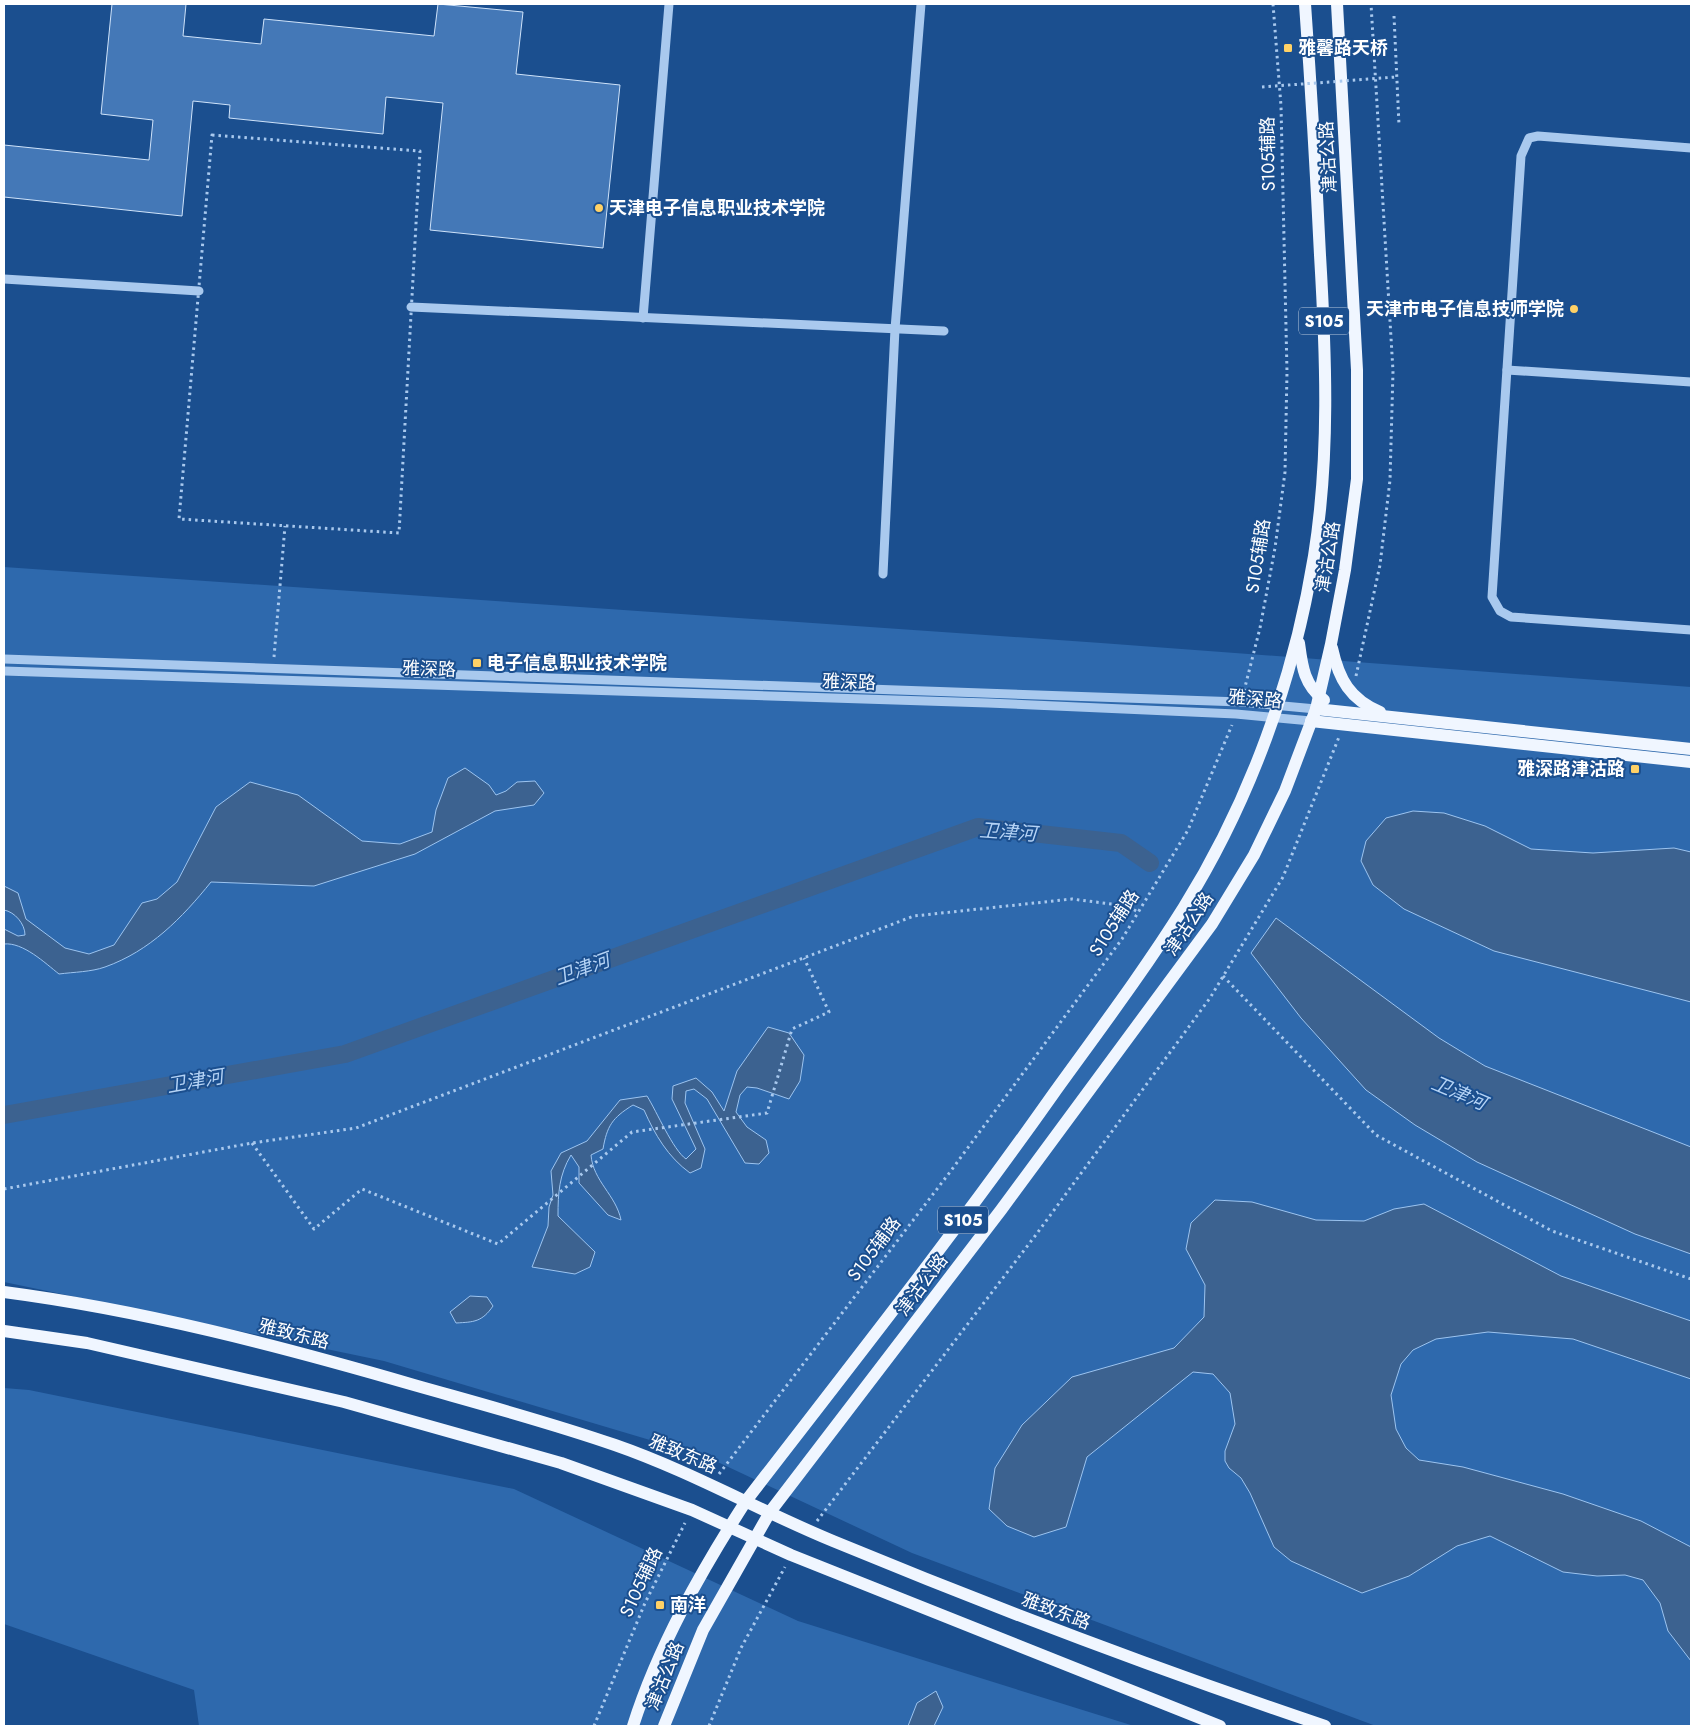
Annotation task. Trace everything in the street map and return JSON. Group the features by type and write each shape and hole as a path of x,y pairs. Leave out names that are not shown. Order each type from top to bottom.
{"main road":[{"name":"津沽公路","path":"633,1726 655,1669 678,1620 746,1501 982,1196 1150,958 1184,907 1216,850 1250,777 1278,704 1298,637 1314,554 1324,475 1327,372 1305,4"},
{"name":"津沽公路","path":"664,1726 703,1630 753,1538 770,1512 1007,1202 1212,924 1254,855 1278,807 1317,703 1346,570 1357,479 1358,370 1338,4"},
{"path":"1298,637 1305,676 1317,703"},
{"path":"1331,644 1336,668 1351,695 1365,706 1389,717"},
{"name":"雅深路","path":"1317,703 1338,711 1691,749"},
{"path":"1338,711 1371,727"},
{"name":"雅深路","path":"1311,721 1691,762"},
{"name":"雅致东路","path":"4,1292 135,1316 311,1355 507,1411 617,1446 711,1484 809,1531 942,1586 1168,1673 1325,1726"},
{"path":"4,1331 87,1343 344,1402 561,1463 692,1510 791,1555 1220,1726"}],"street":[{"path":"643,318 669,4"},
{"path":"884,574 895,329 921,4"},
{"path":"1691,148 1538,136 1529,138 1521,156 1492,597 1500,611 1511,617 1691,630"},
{"path":"4,279 199,291"},
{"path":"411,307 944,331"},
{"path":"1507,370 1691,382"},
{"name":"雅深路","path":"4,659 1278,704 1317,703"},
{"name":"雅深路","path":"4,671 978,703 1236,714 1311,721"}],"path":[{"name":"S105辅路","path":"1241,702 1260,628 1275,548 1285,472 1287,372 1281,106 1273,4"},
{"path":"1351,695 1363,652 1380,565 1390,480 1393,371 1371,4"},
{"path":"1394,16 1400,124"},
{"path":"1262,86 1396,77"},
{"path":"212,135 420,151 399,533 179,519 199,291 212,135"},
{"path":"273,670 285,526"},
{"name":"S105辅路","path":"711,1484 950,1172 1122,939 1188,830 1236,714"},
{"path":"809,1531 1035,1236 1210,998 1283,878 1344,724"},
{"path":"4,1189 252,1143 356,1128 914,916 1072,899 1128,906 1138,912"},
{"path":"252,1143 314,1229 362,1189 498,1244 632,1132 767,1113 792,1029 829,1012 804,958"},
{"path":"1223,976 1376,1135 1552,1232 1691,1279"},
{"name":"S105辅路","path":"594,1726 645,1603 692,1510"},
{"path":"709,1726 741,1648 791,1555"}],"shaded area":[{"path":"4,567 1101,643 1691,687 1691,1726 1376,1726 912,1553 707,1457 384,1361 4,1282"},
{"path":"4,1388 29,1390 514,1489 798,1621 1134,1726 199,1726 194,1690 4,1624"}],"water":[{"path":"465,768 489,785 496,795 506,791 517,782 535,781 544,793 534,805 495,811 415,854 314,886 211,882 189,908 151,943 121,960 100,969 59,974 19,946 4,944 4,929 18,936 25,935 25,931 19,919 12,913 4,910 4,886 18,893 26,919 65,948 89,954 114,945 142,903 157,899 177,882 216,807 250,782 298,795 362,841 400,844 432,832 436,810 448,778"},
{"path":"1413,811 1444,813 1485,826 1531,849 1593,853 1674,848 1691,852 1691,1002 1494,951 1404,909 1373,885 1361,861 1366,841 1386,818"},
{"path":"1276,918 1439,1038 1485,1066 1691,1147 1691,1254 1635,1234 1477,1162 1415,1125 1366,1090 1301,1018 1251,953"},
{"path":"768,1027 789,1033 804,1055 800,1081 789,1099 757,1088 747,1087 740,1095 736,1112 747,1127 766,1140 769,1153 759,1164 745,1163 707,1099 694,1089 686,1091 685,1103 705,1149 701,1168 690,1173 675,1160 663,1145 644,1110 633,1105 620,1114 612,1123 606,1134 603,1149 591,1155 596,1173 614,1203 621,1220 608,1215 579,1183 579,1167 571,1155 560,1184 558,1216 595,1252 590,1267 575,1274 532,1267 548,1226 549,1207 553,1195 551,1171 561,1153 587,1141 620,1100 647,1096 676,1148 686,1159 696,1149 672,1099 673,1086 696,1078 712,1092 724,1111 737,1071"},
{"path":"1215,1200 1252,1202 1316,1220 1364,1221 1394,1209 1424,1204 1561,1276 1691,1321 1691,1379 1573,1339 1488,1332 1436,1339 1413,1350 1401,1364 1391,1395 1396,1429 1406,1448 1419,1460 1463,1467 1563,1494 1641,1521 1691,1547 1691,1661 1668,1631 1660,1603 1643,1580 1625,1575 1597,1576 1563,1572 1490,1536 1457,1546 1409,1576 1362,1593 1291,1561 1274,1547 1250,1493 1241,1478 1229,1468 1225,1461 1225,1451 1235,1424 1230,1393 1213,1374 1193,1372 1087,1457 1066,1527 1034,1537 1007,1526 989,1509 995,1468 1022,1425 1072,1377 1174,1348 1204,1317 1205,1285 1186,1249 1191,1223"},
{"path":"470,1296 487,1297 493,1306 485,1315 477,1320 456,1323 450,1312"},
{"path":"936,1691 943,1707 934,1726 908,1726 917,1703"}],"building":[{"path":"112,4 186,4 183,36 261,44 264,19 434,36 438,4 523,12 516,74 620,85 603,248 430,230 443,103 386,97 383,134 229,118 230,105 193,101 182,216 4,197 4,145 149,160 153,120 101,114"}],"waterway":[{"name":"卫津河","path":"4,1115 345,1054 978,827 1121,843 1150,863"}],"place":[{"name":"雅馨路天桥","path":"1288,48"},
{"name":"天津电子信息职业技术学院","path":"599,208"},
{"name":"天津市电子信息技师学院","path":"1574,309"},
{"name":"电子信息职业技术学院","path":"477,663"},
{"name":"雅深路津沽路","path":"1635,769"},
{"name":"南洋","path":"660,1605"}]}
